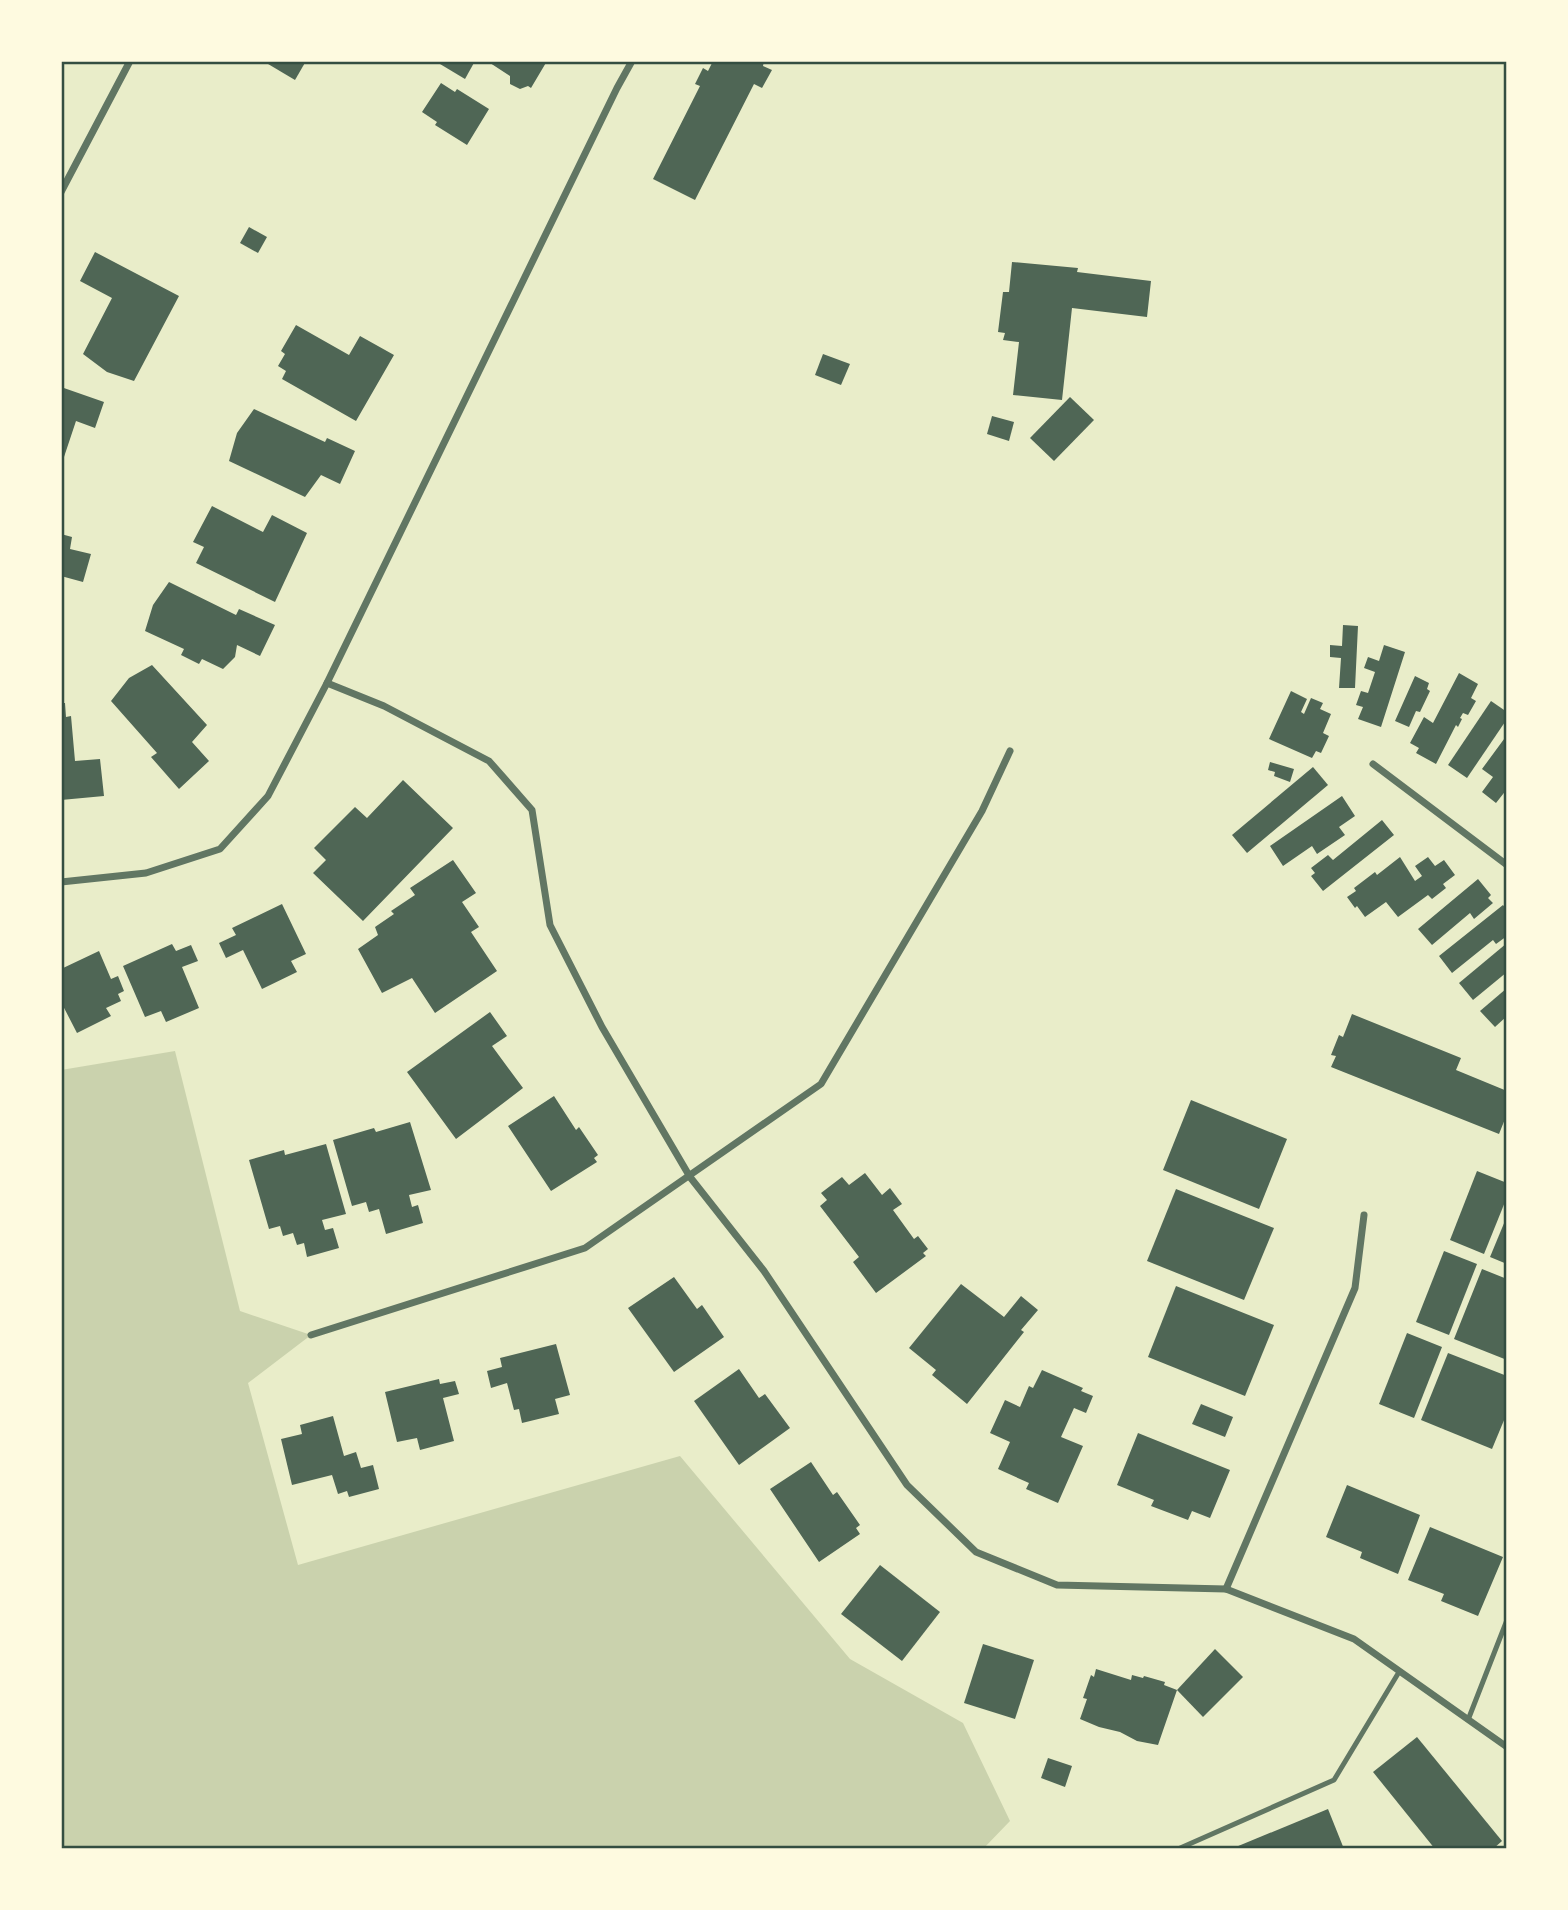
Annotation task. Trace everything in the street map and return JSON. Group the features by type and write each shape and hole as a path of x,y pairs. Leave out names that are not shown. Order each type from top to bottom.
{"street":[{"path":"61,192 130,61"},
{"path":"61,883 146,873 220,849 268,796 327,683 632,61"},
{"path":"327,683 384,706 489,761 531,810 550,925 602,1027 690,1177 764,1270 907,1485 976,1552 1057,1585 1226,1590 1353,1639 1507,1747"},
{"path":"311,1335 585,1248 821,1084 982,811 1010,751"},
{"path":"1373,764 1507,865"},
{"path":"1226,1590 1355,1288 1364,1215"}],"lane":[{"path":"1468,1720 1507,1620"},
{"path":"1178,1849 1335,1780 1399,1672"}],"green space":[{"path":"175,1051 240,1311 311,1335 248,1383 298,1565 680,1456 850,1659 963,1723 1010,1821 983,1849 61,1849 61,1070"}],"building":[{"path":"263,61 306,61 295,80"},
{"path":"435,61 475,61 465,79"},
{"path":"487,61 547,61 531,88 528,86 520,89 510,84 510,76"},
{"path":"713,61 764,61 763,66 772,70 762,88 754,84 695,200 653,179 700,86 695,84 703,68 708,71"},
{"path":"441,83 455,92 457,89 489,109 467,145 435,125 437,122 422,112"},
{"path":"249,227 267,237 258,253 240,243"},
{"path":"95,252 179,296 134,381 107,372 83,354 112,298 80,281"},
{"path":"1012,262 1078,268 1077,272 1151,281 1147,317 1072,308 1062,400 1013,395 1019,342 1003,340 1005,333 998,332 1003,292 1009,292"},
{"path":"296,325 349,355 360,336 394,355 356,421 282,379 286,371 278,366 285,354 281,351"},
{"path":"823,354 850,364 841,385 815,375"},
{"path":"61,387 104,402 95,428 76,421 62,463"},
{"path":"1070,397 1094,420 1054,461 1030,438"},
{"path":"254,409 325,442 327,438 355,451 340,484 321,475 305,497 229,461 237,433"},
{"path":"992,416 1014,422 1009,441 987,434"},
{"path":"212,506 263,532 272,515 307,533 275,602 196,563 204,547 193,542"},
{"path":"61,534 72,537 70,549 91,554 83,582 61,576"},
{"path":"169,582 236,615 239,609 275,625 260,656 237,645 235,657 223,669 202,659 199,664 181,655 184,649 145,631 153,605"},
{"path":"1343,625 1358,626 1355,688 1339,688 1341,658 1330,657 1330,645 1342,646"},
{"path":"1384,645 1405,652 1381,727 1358,719 1363,707 1356,705 1361,691 1368,693 1375,672 1364,668 1368,657 1379,661"},
{"path":"152,665 207,725 192,742 209,761 179,789 151,757 157,753 111,701 129,678"},
{"path":"1459,673 1478,684 1471,698 1476,701 1468,715 1463,713 1458,727 1456,725 1436,764 1416,753 1419,748 1410,743 1424,717 1433,723"},
{"path":"1415,676 1429,683 1427,689 1430,691 1409,727 1395,721"},
{"path":"1291,691 1307,699 1301,712 1304,714 1311,698 1323,703 1320,709 1331,714 1323,733 1329,736 1321,753 1316,751 1312,758 1269,739"},
{"path":"1491,701 1507,712 1507,719 1467,778 1448,765"},
{"path":"61,703 65,703 66,717 71,716 75,761 100,759 104,796 61,800"},
{"path":"1507,735 1507,789 1496,803 1482,792 1493,777 1482,769"},
{"path":"1270,762 1294,769 1290,782 1274,776 1275,772 1268,770"},
{"path":"1313,767 1328,785 1247,853 1232,835"},
{"path":"403,780 453,828 363,921 313,873 326,860 314,848 355,807 367,818"},
{"path":"1342,796 1355,816 1339,827 1345,835 1317,854 1312,846 1283,866 1270,846"},
{"path":"1382,820 1394,835 1323,891 1311,876 1315,873 1311,868 1328,855 1333,860"},
{"path":"1400,857 1415,881 1422,876 1415,866 1428,857 1435,866 1444,860 1455,875 1443,884 1446,888 1432,899 1428,895 1398,917 1386,902 1365,917 1347,897 1375,872 1377,875"},
{"path":"453,860 476,893 462,902 479,927 471,932 497,971 435,1013 412,978 382,993 358,949 378,935 375,927 394,914 391,911 415,895 410,888"},
{"path":"1478,879 1491,895 1488,898 1493,903 1474,919 1470,913 1432,945 1418,929"},
{"path":"282,904 306,954 291,961 297,972 262,989 243,950 226,958 219,943 236,935 232,928"},
{"path":"1503,905 1507,910 1507,936 1496,944 1493,940 1452,973 1439,956"},
{"path":"1507,943 1507,972 1473,1000 1459,983"},
{"path":"172,944 176,951 191,945 198,961 182,967 199,1008 166,1022 161,1011 145,1017 123,966"},
{"path":"99,951 111,979 118,976 124,991 118,994 121,1001 106,1008 111,1016 77,1033 61,1002 61,969"},
{"path":"1507,988 1507,1016 1495,1027 1480,1011"},
{"path":"490,1012 507,1036 492,1046 523,1088 456,1139 407,1072"},
{"path":"1352,1014 1461,1058 1456,1070 1507,1091 1507,1114 1499,1134 1331,1067 1336,1056 1331,1055 1339,1035 1343,1037"},
{"path":"554,1096 576,1130 579,1127 598,1155 594,1158 597,1162 551,1191 508,1126"},
{"path":"1191,1100 1287,1139 1259,1209 1163,1170"},
{"path":"410,1122 431,1190 409,1195 412,1207 418,1205 423,1223 386,1234 379,1209 369,1212 366,1202 352,1206 333,1140 374,1128 376,1132"},
{"path":"326,1144 346,1214 322,1220 325,1230 333,1228 339,1248 307,1257 304,1243 297,1245 293,1233 283,1236 280,1226 269,1229 249,1160 284,1150 285,1155"},
{"path":"1477,1171 1507,1183 1507,1197 1484,1254 1450,1240"},
{"path":"865,1173 882,1195 890,1188 902,1204 893,1210 914,1239 918,1236 928,1249 923,1253 926,1256 876,1293 853,1262 859,1257 820,1206 827,1200 821,1193 842,1177 849,1185"},
{"path":"1176,1189 1274,1228 1244,1300 1147,1261"},
{"path":"1507,1216 1507,1264 1490,1257"},
{"path":"1444,1251 1477,1264 1449,1335 1416,1322"},
{"path":"1482,1269 1507,1279 1507,1360 1454,1339"},
{"path":"674,1277 697,1309 702,1305 724,1337 674,1372 628,1308"},
{"path":"961,1284 1004,1317 1021,1296 1038,1310 967,1404 932,1375 936,1370 909,1348"},
{"path":"1176,1286 1274,1325 1245,1396 1148,1357"},
{"path":"1407,1333 1442,1347 1414,1418 1379,1404"},
{"path":"556,1344 570,1395 555,1399 559,1414 522,1423 519,1409 514,1410 507,1383 491,1388 487,1371 502,1367 500,1358"},
{"path":"1448,1353 1507,1376 1507,1413 1492,1449 1421,1420"},
{"path":"739,1369 759,1398 765,1394 790,1428 739,1465 694,1401"},
{"path":"1042,1370 1083,1388 1081,1391 1093,1396 1086,1413 1074,1408 1061,1437 1083,1446 1058,1503 1026,1489 1029,1483 998,1469 1010,1442 990,1433 1005,1400 1020,1407 1029,1386 1033,1388"},
{"path":"439,1379 440,1384 455,1381 459,1394 443,1398 454,1441 420,1450 417,1438 397,1442 385,1392"},
{"path":"1201,1404 1233,1417 1225,1437 1192,1424"},
{"path":"333,1416 344,1456 356,1452 361,1468 373,1465 379,1489 349,1497 347,1491 338,1494 332,1475 292,1485 281,1439 302,1434 300,1425"},
{"path":"1138,1433 1230,1470 1210,1518 1192,1511 1188,1520 1151,1506 1154,1500 1117,1485"},
{"path":"811,1462 833,1495 837,1492 860,1525 856,1528 860,1534 819,1562 770,1489"},
{"path":"1347,1485 1420,1515 1398,1574 1360,1558 1362,1552 1326,1537"},
{"path":"1430,1527 1503,1557 1478,1616 1441,1601 1444,1594 1408,1580"},
{"path":"880,1565 940,1612 902,1661 841,1614"},
{"path":"983,1644 1034,1660 1015,1719 964,1703"},
{"path":"1215,1649 1243,1677 1203,1717 1177,1690"},
{"path":"1096,1669 1131,1680 1132,1675 1144,1676 1165,1682 1164,1685 1177,1690 1158,1745 1137,1741 1120,1732 1080,1719 1087,1699 1083,1698 1091,1675 1094,1677"},
{"path":"1417,1737 1502,1841 1493,1849 1435,1849 1373,1772"},
{"path":"1048,1758 1072,1766 1065,1787 1041,1778"},
{"path":"1328,1809 1344,1849 1231,1849"}]}
